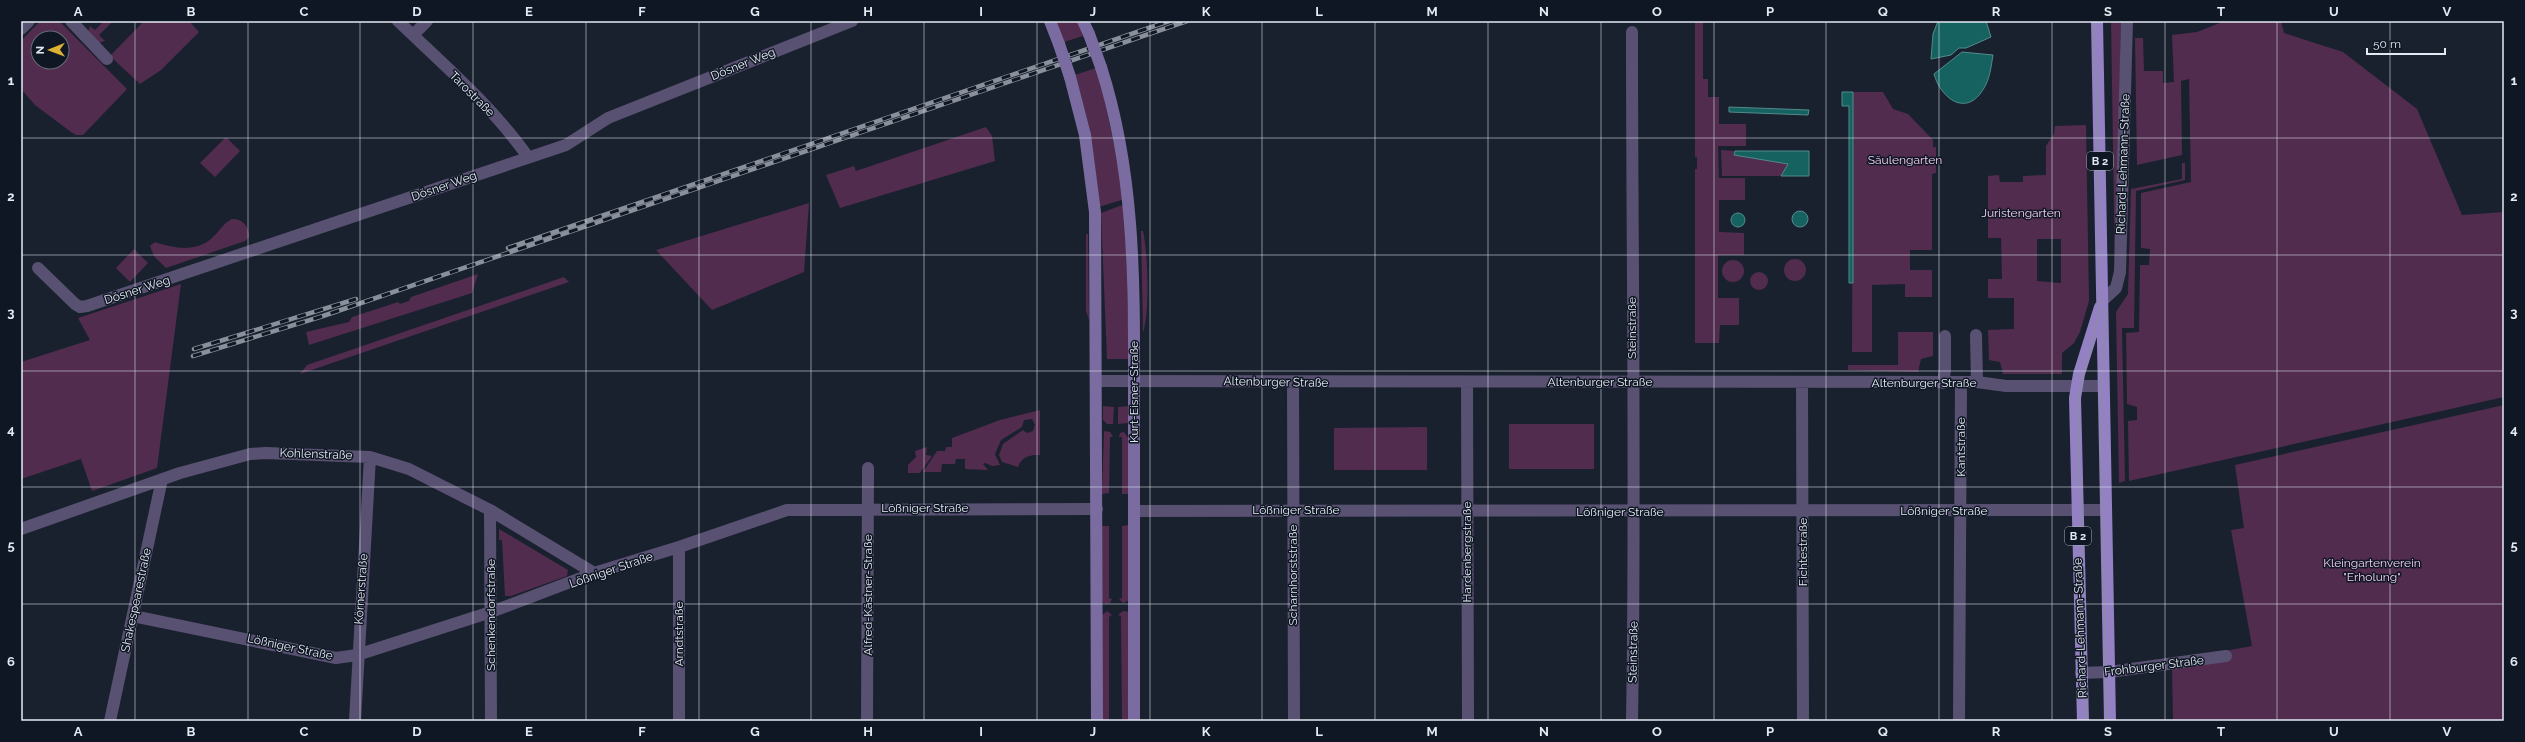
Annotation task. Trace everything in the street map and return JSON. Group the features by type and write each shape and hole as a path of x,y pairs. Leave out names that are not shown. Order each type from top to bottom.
{"main road":[{"path":"1050,21 1070,77 1085,135 1093,192 1097,274 1097,721"},
{"name":"Kurt-Eisner-Straße","path":"1083,21 1100,66 1121,142 1130,199 1134,276 1134,721"},
{"name":"Richard-Lehmann-Straße","path":"2097,21 2110,721"},
{"name":"Richard-Lehmann-Straße","path":"2082,721 2077,511 2076,385 2103,300"}],"street":[{"path":"21,29 29,21"},
{"path":"71,21 107,59"},
{"name":"Tarostraße","path":"398,21 499,121 528,157"},
{"path":"413,35 427,21"},
{"name":"Dösner Weg","path":"38,268 75,304 80,307 87,306 566,145 608,118 852,21"},
{"name":"Richard-Lehmann-Straße","path":"2103,300 2116,288 2120,272 2127,21"},
{"name":"Steinstraße","path":"1632,32 1632,721"},
{"path":"1976,335 1977,382"},
{"path":"1943,383 1945,370 1945,336"},
{"name":"Altenburger Straße","path":"1097,381 1467,383 1977,382 2006,386 2103,386"},
{"name":"Scharnhorststraße","path":"1293,382 1294,721"},
{"name":"Fichtestraße","path":"1802,382 1803,721"},
{"name":"Hardenbergstraße","path":"1467,383 1468,721"},
{"name":"Kantstraße","path":"1959,721 1962,512 1961,383"},
{"name":"Kohlenstraße","path":"21,529 162,479 258,453 370,456 409,469 490,510 594,574"},
{"name":"Körnerstraße","path":"355,721 357,655 370,456"},
{"name":"Alfred-Kästner-Straße","path":"867,721 868,468"},
{"name":"Shakespearestraße","path":"110,721 162,479"},
{"name":"Lößniger Straße","path":"133,616 336,658 357,655 491,612 594,574 787,510 868,508 1097,509"},
{"name":"Schenkendorfstraße","path":"490,510 491,721"},
{"name":"Lößniger Straße","path":"1134,511 1962,512 2105,510"},
{"name":"Arndtstraße","path":"679,547 679,721"},
{"name":"Frohburger Straße","path":"2081,673 2109,672 2226,656"}],"green space":[{"path":"40,21 59,21 68,30 31,30"},
{"path":"104,21 113,21 99,35 105,41 98,43 88,32 90,26 95,30"},
{"path":"144,21 189,21 199,32 161,70 140,84 110,56"},
{"path":"1055,21 1077,21 1083,36 1064,42"},
{"path":"1695,21 1703,21 1703,79 1708,79 1708,97 1719,97 1719,124 1746,124 1746,146 1718,146 1719,178 1745,178 1745,200 1719,200 1719,232 1744,233 1744,255 1718,255 1718,298 1739,298 1739,325 1720,325 1719,343 1695,343 1695,169 1697,169 1697,157 1695,157"},
{"path":"2111,21 2121,21 2116,275 2115,275"},
{"path":"2225,21 2281,21 2284,33 2343,52 2417,109 2462,215 2504,212 2504,397 2129,481 2128,421 2137,420 2137,407 2127,404 2126,333 2139,332 2140,265 2149,265 2150,249 2141,248 2141,193 2191,182 2189,79 2181,81 2182,155 2137,165 2135,38 2143,38 2144,71 2163,71 2163,83 2174,82 2172,35 2197,32"},
{"path":"30,32 30,70 70,70 70,32 127,89 83,135 76,135 35,105 21,89 21,41"},
{"path":"1096,68 1104,96 1125,199 1102,206 1100,206 1089,127 1075,75"},
{"name":"Säulengarten","path":"1853,92 1883,92 1893,109 1908,114 1933,140 1933,147 1936,147 1936,173 1932,174 1932,250 1910,250 1910,270 1932,270 1932,297 1905,297 1905,284 1872,285 1872,352 1852,352"},
{"name":"Juristengarten","path":"2086,125 2089,301 2080,332 2074,343 2062,353 2062,374 2003,374 2000,362 1989,360 1988,330 2014,329 2014,298 1988,298 1988,279 2002,279 2001,238 1988,238 1988,176 1999,175 2000,182 2023,182 2023,176 2046,175 2046,146 2054,134 2055,126","holes":["2037,239 2061,239 2061,283 2037,281"]},
{"path":"986,127 992,136 995,161 840,208 826,175 854,166 856,171"},
{"path":"226,137 240,151 215,177 200,163"},
{"path":"1721,150 1735,151 1735,155 1789,164 1781,176 1722,176"},
{"path":"2182,163 2185,163 2185,180 2136,191 2134,328 2122,328 2125,481 2119,483 2116,312 2128,294 2131,189 2182,179"},
{"path":"809,203 804,272 712,310 656,250"},
{"path":"1125,204 1129,359 1107,359 1101,213"},
{"path":"232,219 239,220 247,226 249,237 245,241 166,268 154,256 150,246 155,242 184,248 199,246 206,243"},
{"path":"1141,231 1143,231 1145,241 1148,282 1147,311 1143,333"},
{"path":"1086,234 1088,234 1089,320 1086,311"},
{"path":"134,249 148,263 130,282 116,268"},
{"path":"1795,259 1803,262 1806,270 1803,278 1795,281 1787,278 1784,270 1787,262"},
{"path":"1733,260 1741,263 1744,271 1741,279 1733,282 1725,279 1722,271 1725,263"},
{"path":"1755,272 1763,272 1768,277 1766,288 1763,290 1755,290 1750,285 1750,277"},
{"path":"478,274 472,293 309,345 306,332 349,322 352,317 398,302 400,304 409,301 411,297"},
{"path":"564,277 569,282 300,374 307,365"},
{"path":"181,284 157,468 92,491 81,459 21,479 21,362 90,340 78,318"},
{"path":"1898,332 1933,332 1933,356 1921,359 1918,372 1848,370 1848,365 1898,365"},
{"name":"Kleingartenverein \"Erholung\"","path":"2504,405 2504,721 2173,721 2172,667 2225,651 2252,646 2231,530 2244,528 2235,465"},
{"path":"1103,406 1114,407 1113,424 1107,424 1103,420"},
{"path":"1129,406 1128,423 1118,424 1118,407"},
{"path":"1040,410 1040,455 1033,455 1024,458 1018,467 1002,462 999,455 1003,444 1023,430 1027,433 1033,431 1035,425 1032,419 1024,420 1022,427 1001,440 995,454 1000,465 992,466 985,463 983,464 988,470 965,469 965,459 956,459 955,464 942,464 941,472 923,472 937,451 945,451 946,447 952,447 952,438 1000,420"},
{"path":"1509,424 1594,424 1594,469 1509,469"},
{"path":"1427,427 1427,470 1334,470 1334,428"},
{"path":"1104,431 1110,432 1113,437 1110,437 1109,493 1102,494"},
{"path":"1124,432 1129,439 1129,494 1122,494 1122,437 1119,437 1120,433"},
{"path":"927,447 926,455 932,456 920,473 908,473 908,465 916,457 915,451"},
{"path":"1129,525 1129,600 1123,603 1119,599 1122,598 1122,526"},
{"path":"1102,526 1109,526 1109,598 1112,599 1110,603 1106,604 1102,602"},
{"path":"499,529 568,570 567,576 511,596 505,596 502,540 499,540"},
{"path":"1107,611 1112,615 1109,617 1109,721 1102,721 1102,615"},
{"path":"1123,611 1129,612 1129,721 1122,721 1121,616 1118,615"}],"shaded area":[{"path":"1938,21 1986,21 1991,37 1966,48 1959,48 1951,55 1931,59 1933,34"},
{"path":"1962,52 1993,55 1989,76 1984,88 1977,97 1970,102 1963,103 1955,102 1942,91 1934,74"},
{"path":"1842,92 1853,92 1853,283 1849,283 1849,106 1842,106"},
{"path":"1729,107 1809,110 1808,115 1729,112"},
{"path":"1735,151 1809,151 1809,176 1781,176 1788,164 1734,155"},
{"path":"1800,211 1806,213 1808,219 1806,225 1800,227 1794,225 1792,219 1794,213"},
{"path":"1735,213 1741,213 1745,217 1745,223 1741,227 1735,227 1731,223 1731,217"}],"tram line":[{"path":"2086,721 2078,408 2079,394 2096,327 2100,300 2095,21"},
{"path":"2105,307 2100,409 2107,721"}],"railway":[{"path":"508,248 1169,21"},
{"path":"193,356 323,316 1187,21"},
{"path":"194,349 356,299"}]}
